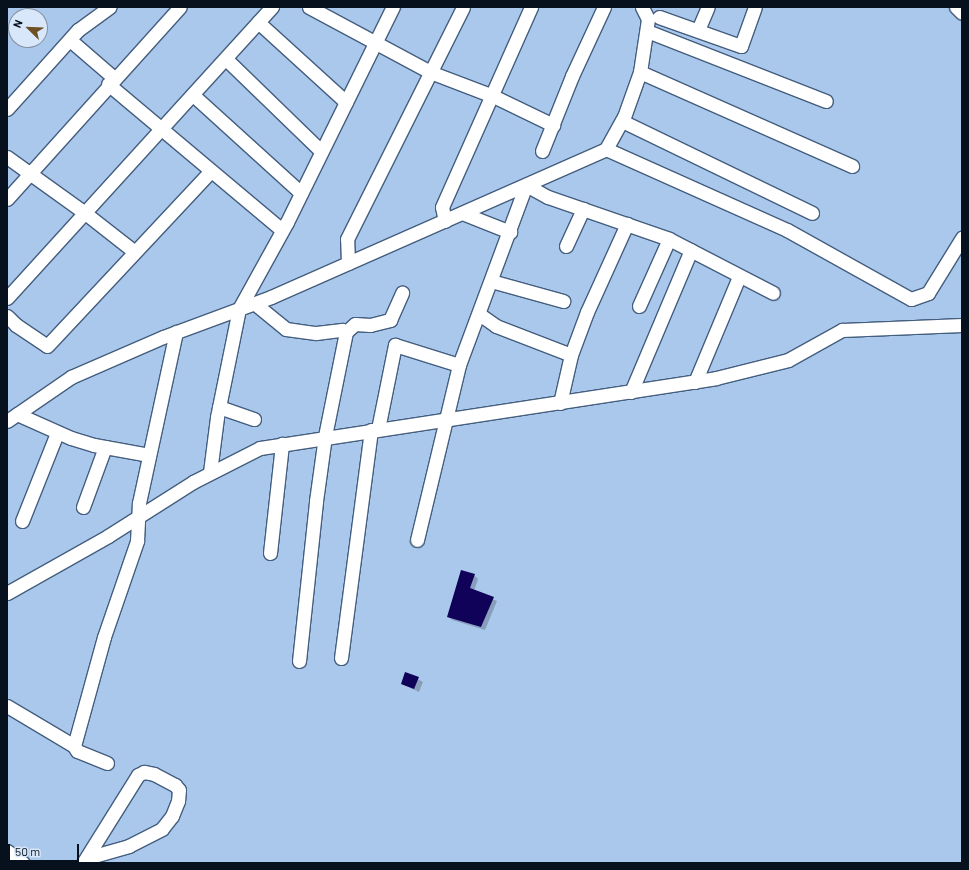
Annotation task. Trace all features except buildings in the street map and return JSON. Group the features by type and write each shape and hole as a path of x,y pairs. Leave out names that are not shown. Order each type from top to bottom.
{"street":[{"path":"7,109 70,40 110,7"},
{"path":"7,199 111,81 180,7"},
{"path":"7,298 272,7"},
{"path":"309,7 375,44 430,72 493,96 553,125"},
{"path":"210,472 219,407 239,309 301,193 393,7"},
{"path":"348,264 347,239 463,7"},
{"path":"445,220 442,207 493,96 531,7"},
{"path":"542,151 572,76 604,7"},
{"path":"698,30 708,7"},
{"path":"652,16 698,30 741,46 756,7"},
{"path":"956,7 962,13"},
{"path":"12,418 71,377 176,332 239,309 348,264 606,149 622,121 640,72 652,16"},
{"path":"652,16 826,101"},
{"path":"258,22 346,102"},
{"path":"70,40 161,130 282,230"},
{"path":"226,59 321,150"},
{"path":"640,72 852,166"},
{"path":"193,95 301,193"},
{"path":"622,121 812,213"},
{"path":"606,149 787,230 911,299 928,293 962,238"},
{"path":"7,157 86,213 135,252"},
{"path":"10,325 47,346 210,172"},
{"path":"526,185 536,192 583,210 669,239 739,277 773,293"},
{"path":"417,540 459,365 510,232 526,185"},
{"path":"566,246 583,210"},
{"path":"462,213 510,232"},
{"path":"560,403 572,355 587,312 627,224"},
{"path":"639,306 669,239"},
{"path":"632,392 691,250"},
{"path":"695,382 739,277"},
{"path":"491,281 563,301"},
{"path":"299,661 325,436 346,332 355,324 370,326 390,320 402,294"},
{"path":"254,303 286,329 316,333 342,330 346,332"},
{"path":"479,314 496,326 572,355"},
{"path":"7,593 139,517 210,472 260,448 325,436 560,403 695,382 780,363 809,350 842,330 962,325"},
{"path":"74,746 104,637 138,541 139,503 176,332"},
{"path":"341,658 361,490 395,345 459,365"},
{"path":"219,407 254,419"},
{"path":"12,418 105,447 149,455"},
{"path":"22,521 57,433"},
{"path":"270,553 282,444"},
{"path":"83,507 105,447"},
{"path":"7,706 74,746 77,751 107,763"},
{"path":"144,772 154,774 175,785 178,790 178,801 172,816 162,829 129,846 85,860 138,775 144,772"},
{"path":"7,851 23,863"}]}
